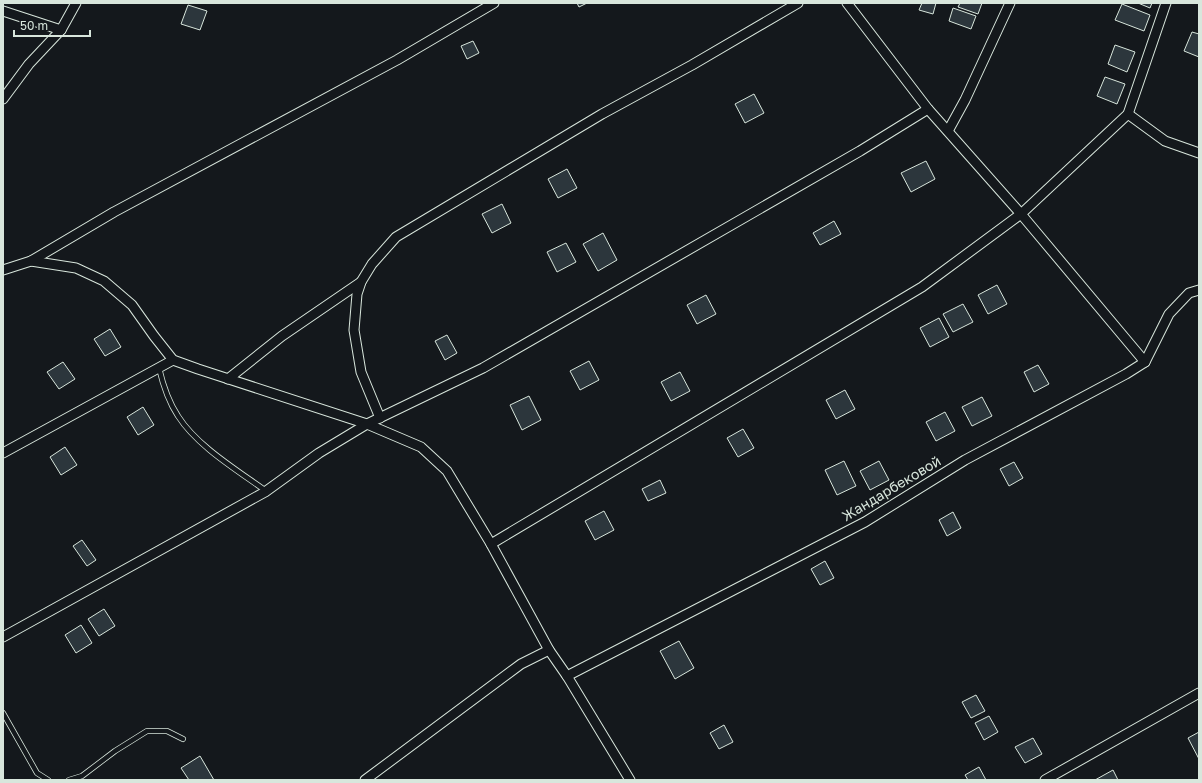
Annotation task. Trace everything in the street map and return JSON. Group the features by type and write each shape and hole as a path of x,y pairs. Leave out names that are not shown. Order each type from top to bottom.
{"street":[{"path":"3,99 29,64 60,30 76,3"},
{"path":"3,270 31,261 114,212 397,60 494,3"},
{"path":"380,418 361,372 354,330 357,294 372,264 396,237 602,114 692,65 798,3"},
{"path":"847,3 928,109 1021,214 1145,362 1169,314 1188,293 1199,290"},
{"path":"948,131 965,100 1010,3"},
{"path":"491,544 922,287 1021,214 1128,114 1166,3"},
{"path":"3,11 60,30"},
{"path":"3,637 266,491 319,453 368,424 482,368 860,151 928,109"},
{"path":"1128,114 1165,141 1199,153"},
{"path":"31,261 76,268 104,281 132,305 173,360 368,424 421,447 447,471 491,544 549,650 567,676 630,780"},
{"path":"228,379 282,336 362,282"},
{"path":"3,453 173,360"},
{"name":"Жандарбековой","path":"567,676 865,522 965,460 1126,374 1145,362"},
{"path":"365,780 521,664 549,650"},
{"path":"1045,780 1199,693"}],"lane":[{"path":"159,368 164,388 178,416 199,441 266,491"},
{"path":"3,713 37,773 48,780"},
{"path":"69,780 82,776 146,730 167,731 183,739"}],"building":[{"path":"577,3 587,3 579,7"},
{"path":"922,3 936,3 933,14 919,10"},
{"path":"960,3 982,3 978,14 958,7"},
{"path":"1138,3 1152,3 1150,8"},
{"path":"1122,4 1150,15 1144,31 1115,20"},
{"path":"188,5 207,11 200,30 181,24"},
{"path":"953,8 976,16 971,29 949,21"},
{"path":"1192,32 1199,34 1199,57 1184,51"},
{"path":"473,41 479,53 467,59 461,46"},
{"path":"1115,45 1135,52 1127,72 1108,64"},
{"path":"1105,77 1125,84 1117,104 1097,96"},
{"path":"754,94 764,113 745,123 735,104"},
{"path":"926,161 935,179 911,192 901,173"},
{"path":"567,169 577,188 558,198 548,179"},
{"path":"502,204 511,223 492,233 482,214"},
{"path":"834,221 841,234 820,245 813,233"},
{"path":"603,233 617,260 598,271 583,244"},
{"path":"566,243 576,262 557,272 547,252"},
{"path":"997,285 1007,304 988,314 978,295"},
{"path":"706,295 716,314 697,324 687,305"},
{"path":"963,304 973,322 953,332 943,314"},
{"path":"939,318 949,337 930,347 920,328"},
{"path":"110,329 121,347 105,356 94,339"},
{"path":"447,335 457,353 445,360 435,341"},
{"path":"589,361 599,380 580,390 570,371"},
{"path":"63,362 75,379 59,389 47,372"},
{"path":"1038,365 1049,384 1034,392 1024,372"},
{"path":"680,372 690,391 671,401 661,382"},
{"path":"845,390 855,409 836,419 826,400"},
{"path":"529,396 541,420 522,430 510,405"},
{"path":"982,397 992,416 972,426 962,407"},
{"path":"143,407 154,425 138,435 127,417"},
{"path":"945,412 955,431 936,441 926,422"},
{"path":"743,429 754,448 738,457 727,438"},
{"path":"65,447 77,465 61,475 50,457"},
{"path":"844,461 856,486 837,495 825,470"},
{"path":"879,461 889,480 870,490 860,471"},
{"path":"1014,462 1023,478 1009,486 1000,469"},
{"path":"660,480 666,493 648,501 642,489"},
{"path":"604,511 614,530 595,540 585,521"},
{"path":"953,512 961,528 947,536 939,520"},
{"path":"82,540 96,560 87,566 73,546"},
{"path":"825,561 834,578 820,585 811,569"},
{"path":"104,609 115,626 99,636 88,619"},
{"path":"81,625 92,643 76,653 65,635"},
{"path":"679,641 694,668 675,679 660,651"},
{"path":"976,695 985,711 971,718 962,702"},
{"path":"989,716 998,732 984,740 975,723"},
{"path":"724,725 733,742 719,749 710,733"},
{"path":"1199,732 1199,759 1188,738"},
{"path":"1033,738 1042,754 1025,763 1015,747"},
{"path":"200,756 214,780 189,780 181,768"},
{"path":"979,767 986,780 968,780 965,775"},
{"path":"1113,770 1118,780 1095,780"}]}
